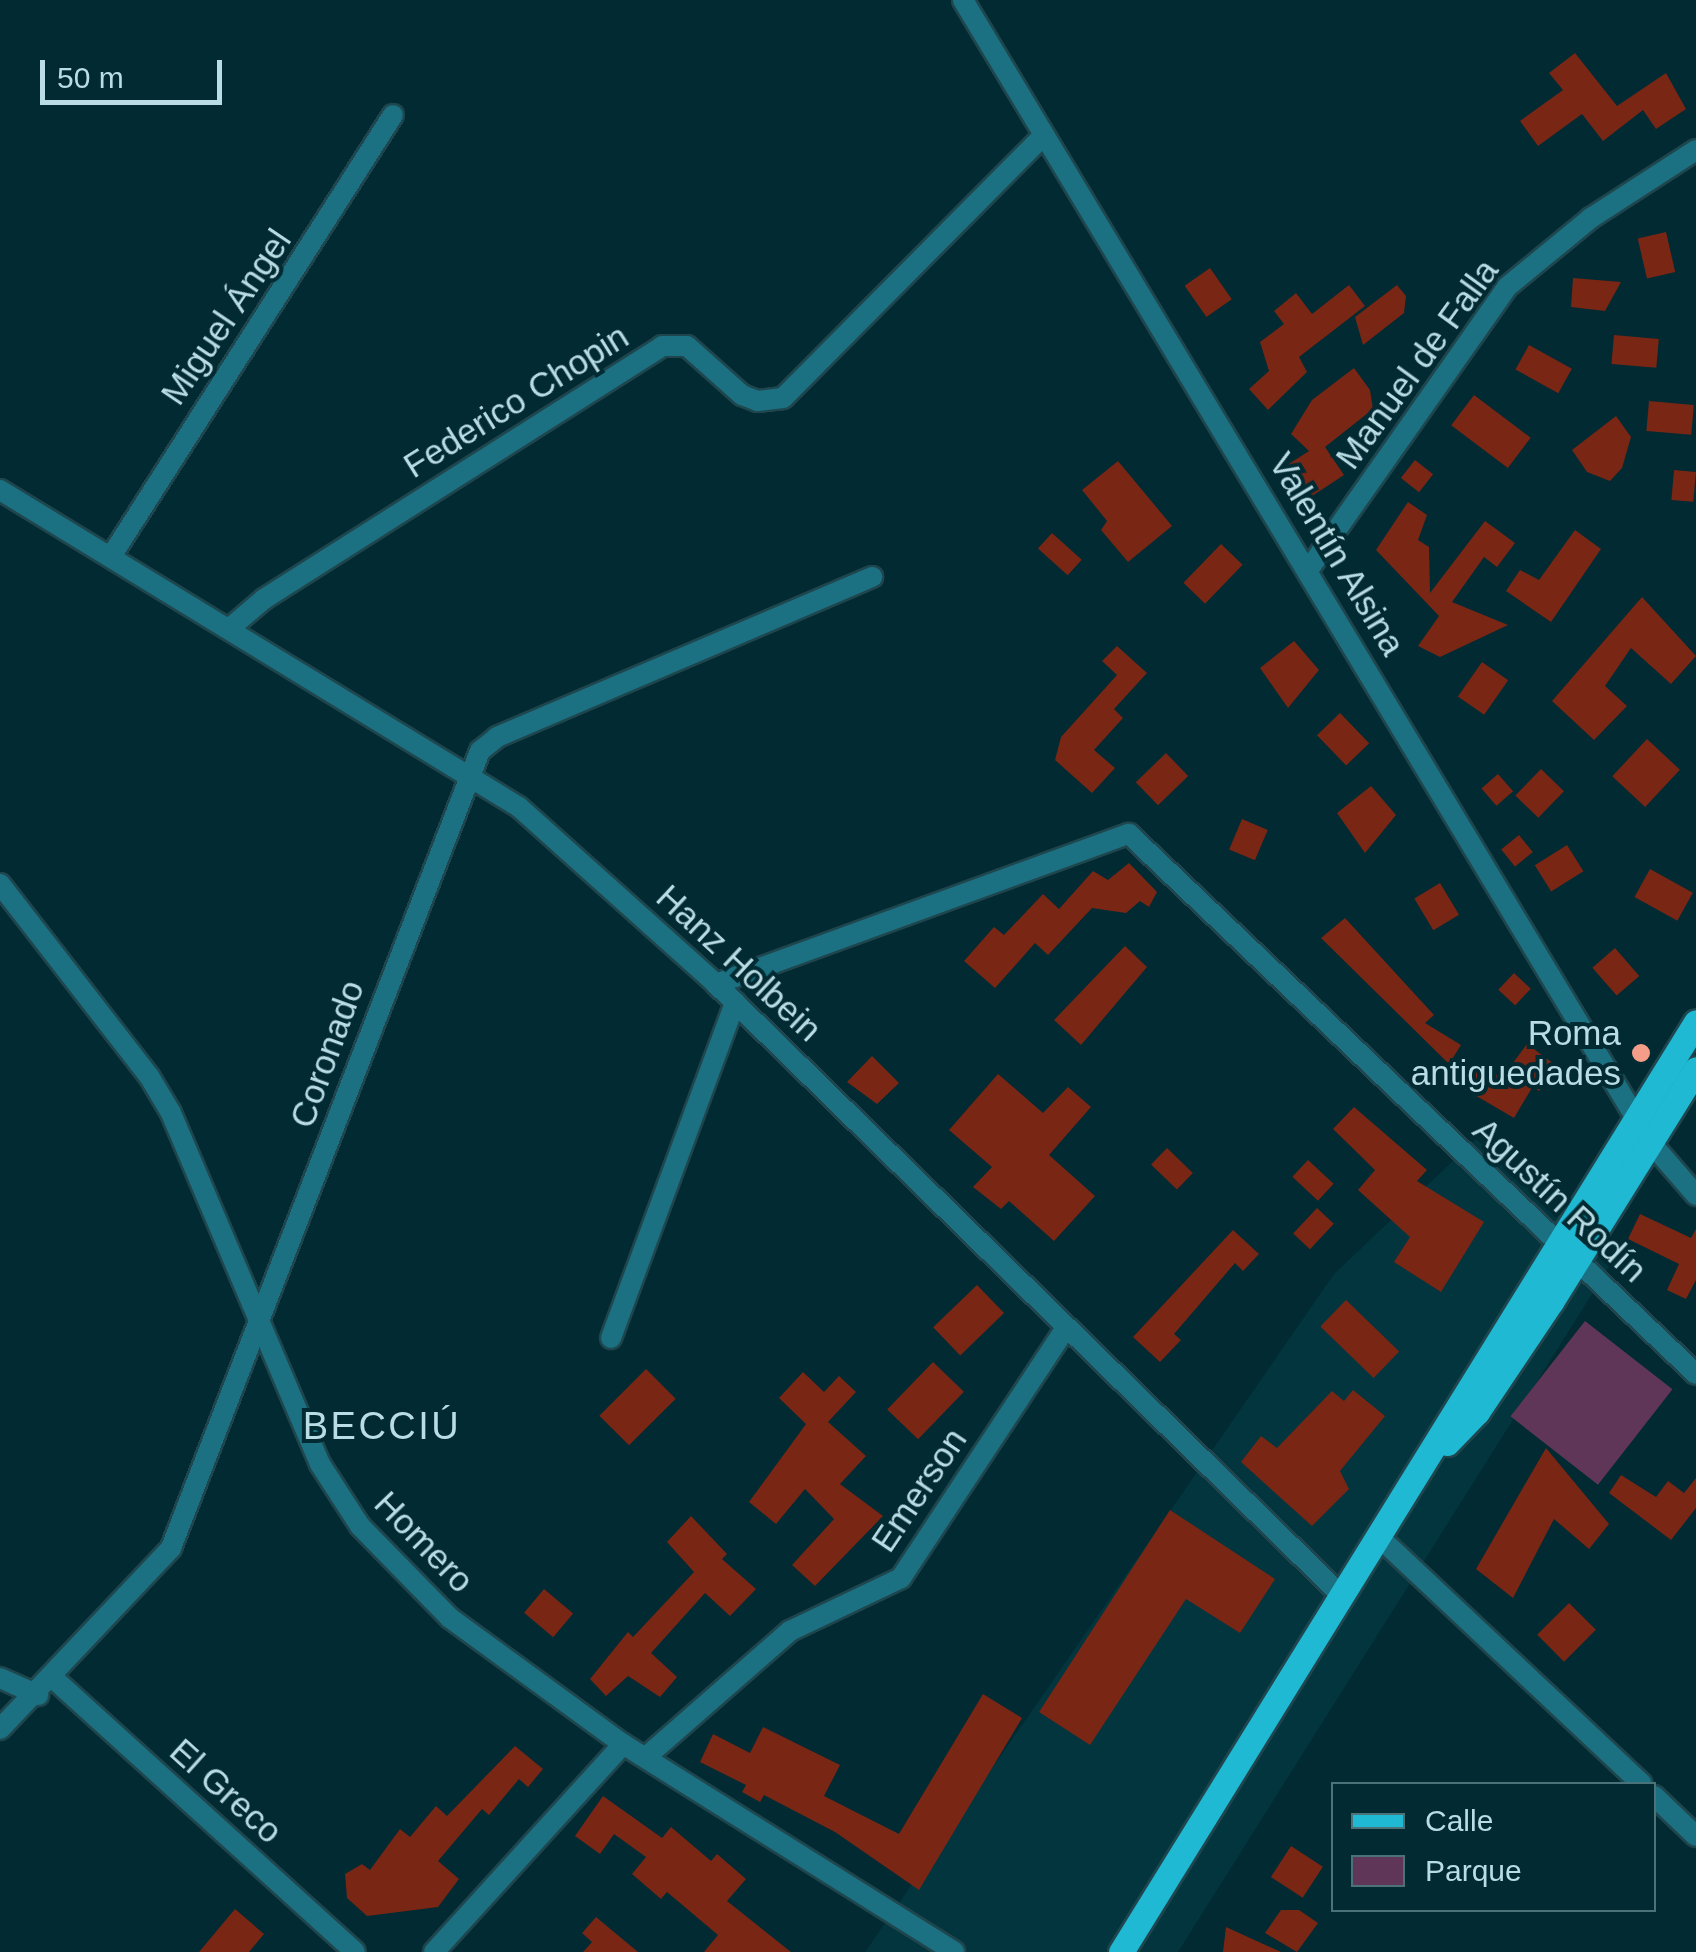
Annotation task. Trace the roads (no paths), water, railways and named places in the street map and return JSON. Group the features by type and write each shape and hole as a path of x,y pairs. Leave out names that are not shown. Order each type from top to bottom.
{"main road":[{"path":"1575,1249 1638,1115 1696,1022"},
{"path":"1651,1143 1654,1112 1696,1046"},
{"path":"1121,1952 1426,1464 1651,1143 1696,1069"}],"street":[{"name":"Valentín Alsina","path":"964,0 1638,1115 1651,1143 1696,1195"},
{"name":"Miguel Ángel","path":"112,555 392,115"},
{"name":"Federico Chopin","path":"230,628 264,599 662,346 687,346 742,395 758,401 782,398 1043,136"},
{"name":"Manuel de Falla","path":"1309,569 1507,287 1591,218 1696,150"},
{"name":"Hanz Holbein","path":"0,490 112,555 538,822 735,1002 1344,1597"},
{"name":"Coronado","path":"0,1729 54,1679 171,1548 263,1320 466,774 497,736 872,577"},
{"name":"Agustín Rodín","path":"716,984 1116,833 1140,840 1575,1249 1696,1374"},
{"name":"Homero","path":"0,884 150,1076 263,1320 320,1464 360,1526 450,1618 623,1744 954,1952"},
{"path":"611,1338 735,1002"},
{"name":"Emerson","path":"646,1757 790,1631 901,1578 1066,1328"},
{"path":"1380,1538 1640,1782"},
{"path":"0,1678 38,1695"},
{"name":"El Greco","path":"54,1679 355,1952"},
{"path":"434,1952 623,1744"},
{"path":"1656,1798 1696,1836"}],"place":[{"name":"Roma antiguedades","path":"1641,1053"}],"district":[{"name":"BECCIÚ","path":"382,1427"}]}
